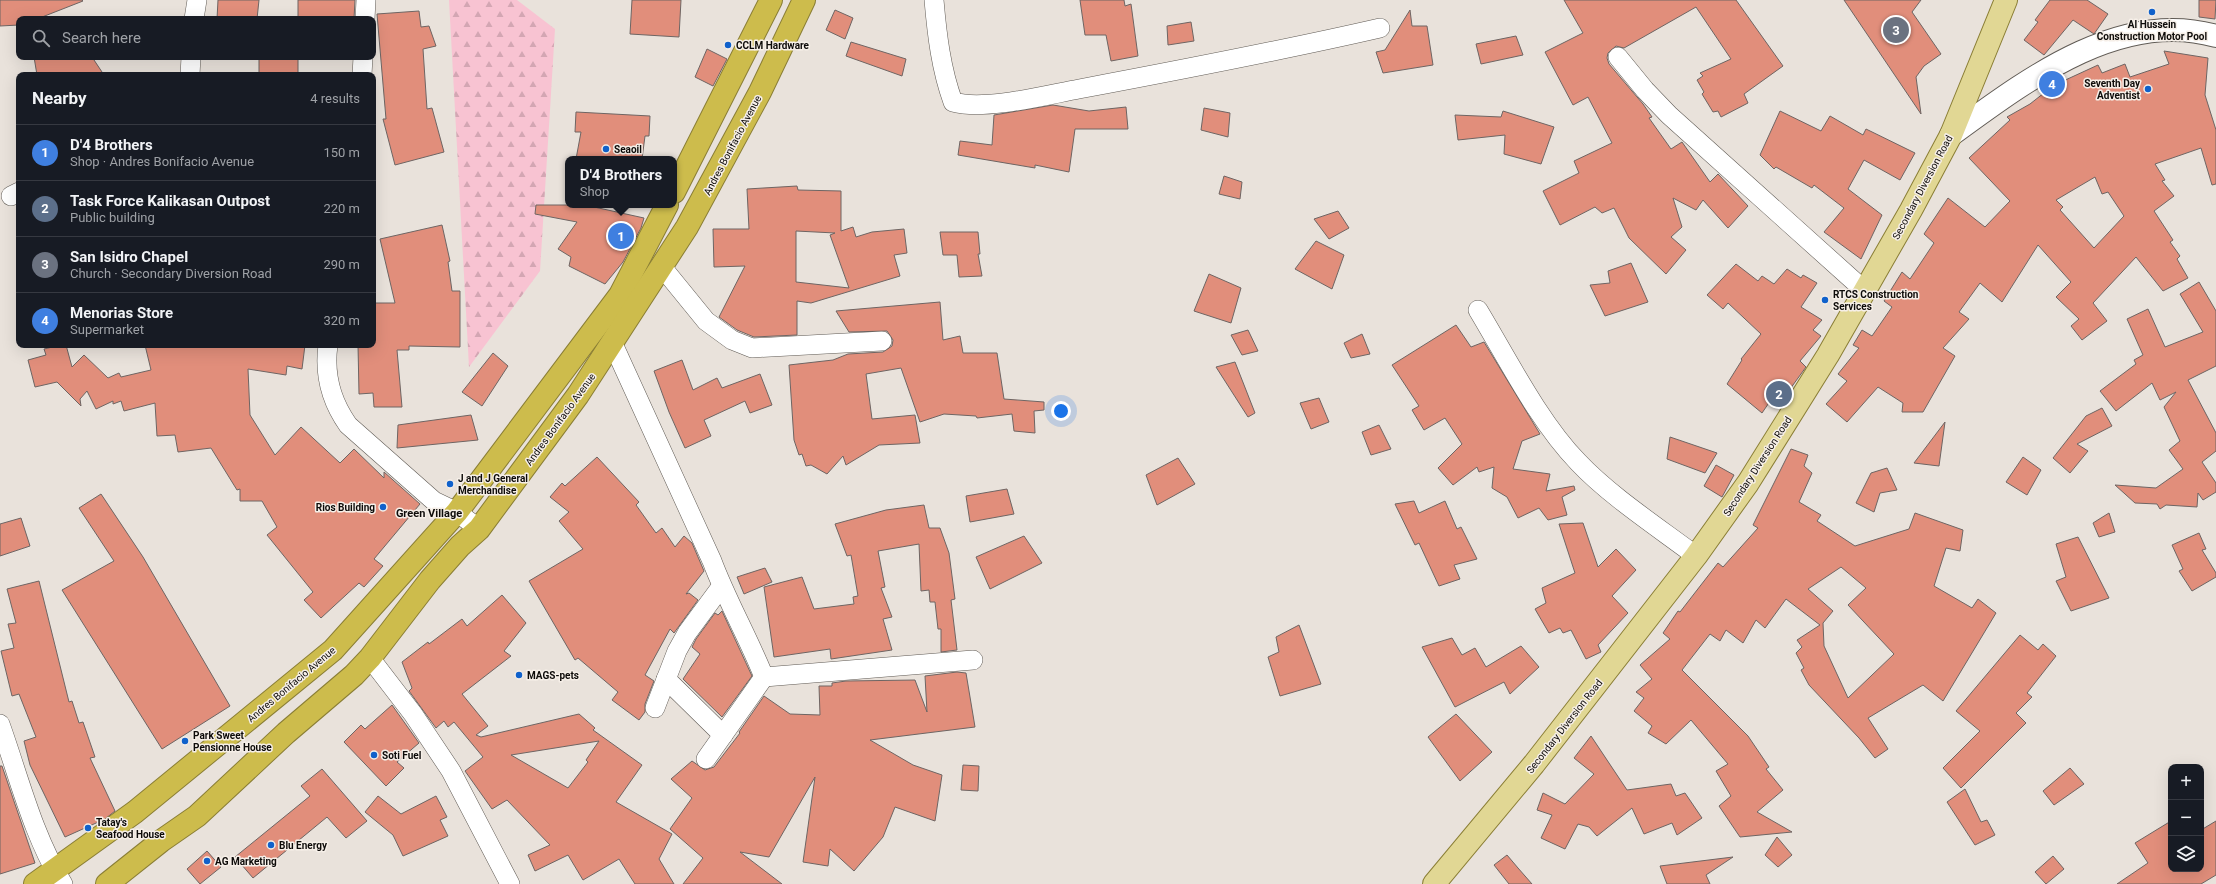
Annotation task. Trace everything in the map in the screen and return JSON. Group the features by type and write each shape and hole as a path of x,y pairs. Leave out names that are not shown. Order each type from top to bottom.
{"highway":[{"path":"677,186 770,0"},
{"name":"Andres Bonifacio Avenue","path":"107,884 161,841 197,816 286,733 354,675 370,658 430,580 460,546 479,529 578,395 613,344 662,267 710,187 760,92 804,0"},
{"name":"Andres Bonifacio Avenue","path":"35,884 59,877 135,812 333,650 457,512 620,295 665,208"}],"main road":[{"name":"Secondary Diversion Road","path":"1434,884 1534,764 1696,556 1748,483 1865,291 1951,135 2006,0"}],"street":[{"path":"194,16 197,0"},
{"path":"365,16 366,0"},
{"path":"934,0 937,33 946,82 954,102 965,105 1009,101 1130,79 1306,45 1380,28"},
{"path":"1951,135 2033,76 2076,53 2121,38 2148,32 2178,31 2216,36"},
{"path":"1618,57 1645,90 1669,115 1865,291"},
{"path":"190,60 190,72"},
{"path":"362,72 363,60"},
{"path":"662,267 706,321 732,340 752,348 882,341"},
{"path":"1478,310 1548,426 1578,462 1621,500 1696,556"},
{"path":"613,344 712,561 722,587 751,643 764,677"},
{"path":"328,348 326,359 329,386 338,410 348,425 434,501 457,512 479,529"},
{"path":"655,708 677,651 687,633 722,587"},
{"path":"370,658 412,714 451,771 510,884"},
{"path":"764,677 973,660"},
{"path":"706,758 764,677"},
{"path":"666,679 723,735"},
{"path":"0,724 38,831 59,877"}],"green space":[{"path":"449,0 517,0 555,29 540,271 469,367"}],"building":[{"path":"0,0 83,1 45,16 16,16 16,25 0,26"},
{"path":"218,0 259,0 257,16 217,16"},
{"path":"298,0 355,0 354,16 298,16"},
{"path":"632,0 681,0 679,37 630,34"},
{"path":"1080,0 1124,0 1125,6 1131,4 1138,56 1111,61 1106,35 1085,35"},
{"path":"1564,0 1736,0 1783,66 1744,94 1748,103 1721,117 1718,111 1713,112 1702,94 1704,92 1697,80 1703,76 1700,73 1731,59 1696,7 1624,48 1616,46 1608,53 1607,58 1609,64 1643,104 1652,117 1649,118 1671,149 1682,142 1710,182 1718,174 1748,206 1728,228 1703,200 1696,210 1673,198 1682,227 1671,237 1686,250 1666,274 1629,238 1614,208 1602,213 1595,207 1560,225 1543,191 1579,173 1574,161 1612,143 1588,97 1573,105 1545,52 1583,33"},
{"path":"1844,0 1921,0 1912,12 1941,54 1924,66 1916,77 1921,114"},
{"path":"2050,0 2087,0 2108,14 2094,34 2073,20 2044,55 2024,40 2038,22 2035,20"},
{"path":"2199,0 2216,0 2215,19 2199,17"},
{"path":"835,10 853,18 845,39 826,30"},
{"path":"1410,10 1412,26 1427,26 1433,65 1383,73 1376,52 1385,50"},
{"path":"419,11 421,27 429,26 436,46 423,49 427,109 432,108 444,152 395,165 383,119 386,119 377,14"},
{"path":"1191,22 1194,41 1168,45 1167,26"},
{"path":"1516,36 1523,55 1481,64 1476,44"},
{"path":"851,42 906,59 902,76 846,56"},
{"path":"707,49 727,59 713,86 695,77"},
{"path":"2164,51 2208,58 2205,95 2216,130 2216,184 2212,185 2201,148 2155,164 2165,180 2162,181 2174,196 2154,211 2173,240 2170,242 2180,256 2177,259 2188,278 2163,291 2136,257 2093,303 2107,321 2082,340 2071,326 2079,319 2056,297 2071,282 2038,245 2002,302 1980,283 1959,312 1969,319 1943,348 1955,356 1923,412 1902,412 1903,403 1878,387 1847,422 1826,404 1847,381 1838,374 1859,348 1853,345 1862,330 1872,336 1892,307 1884,301 1902,272 1910,279 1934,243 1924,234 1948,198 1985,227 2010,201 1969,158 2010,120 2007,117 2030,104 2049,89 2048,88 2098,65 2102,73 2125,64 2130,77 2169,64","holes":["2095,177 2102,194 2108,192 2124,216 2094,248 2060,210 2063,207 2056,200"]},
{"path":"34,60 94,60 102,72 36,72"},
{"path":"259,60 298,60 298,72 259,72"},
{"path":"1053,105 1089,111 1126,107 1128,129 1075,129 1069,172 1035,165 1035,168 958,155 960,141 992,145 994,115"},
{"path":"1204,108 1230,113 1228,137 1201,130"},
{"path":"1503,111 1554,127 1541,164 1504,154 1505,135 1458,140 1455,115 1501,117"},
{"path":"1780,111 1821,131 1830,116 1863,135 1866,129 1915,153 1900,180 1864,160 1848,189 1882,215 1861,259 1824,232 1844,208 1814,185 1812,188 1776,167 1774,169 1760,155"},
{"path":"576,112 650,116 649,136 645,136 642,156 577,156 581,132 575,132"},
{"path":"1224,176 1242,182 1240,199 1219,194"},
{"path":"797,186 798,190 841,191 841,231 853,227 856,237 872,232 904,229 907,253 894,255 900,276 811,303 797,301 797,335 754,337 737,330 719,317 745,266 714,267 713,229 749,229 747,189","holes":["796,231 835,233 830,235 849,288 796,282"]},
{"path":"536,205 565,205 565,208 599,208 644,218 641,228 623,262 605,284 569,266 571,257 558,249 577,222 535,214"},
{"path":"1338,211 1349,228 1329,239 1314,219"},
{"path":"442,225 450,261 448,262 452,291 460,291 460,347 409,346 409,350 397,350 402,407 374,407 373,393 359,394 358,348 376,348 376,303 395,303 380,239"},
{"path":"940,232 978,232 980,254 978,254 982,276 959,277 957,255 943,255"},
{"path":"1316,241 1344,255 1332,289 1295,269"},
{"path":"1631,263 1648,302 1605,316 1590,285 1610,283 1608,271"},
{"path":"1736,264 1758,281 1762,276 1774,284 1787,269 1801,278 1803,275 1817,283 1801,307 1822,320 1813,330 1821,336 1800,361 1806,367 1785,396 1777,391 1762,413 1727,384 1742,360 1741,359 1761,334 1728,303 1723,309 1707,295"},
{"path":"1209,274 1241,288 1231,323 1194,311"},
{"path":"2199,282 2216,311 2216,366 2188,380 2216,433 2216,451 2202,462 2216,483 2216,492 2203,500 2198,493 2197,507 2166,505 2160,509 2157,504 2135,503 2115,485 2156,488 2183,469 2169,450 2180,441 2164,407 2176,392 2160,400 2152,383 2116,411 2100,391 2136,364 2134,360 2143,355 2127,319 2148,309 2165,347 2203,332 2180,294"},
{"path":"940,302 943,340 960,336 963,353 997,353 1004,399 1044,402 1044,410 1034,411 1035,433 1014,431 1012,414 977,418 976,416 944,414 920,422 901,368 866,374 872,419 915,415 920,443 879,445 846,465 843,456 827,474 811,465 806,466 802,454 799,455 794,440 789,365 833,360 848,354 883,352 892,346 893,340 887,331 849,332 836,311"},
{"path":"1456,325 1471,347 1484,342 1540,434 1522,441 1513,469 1550,474 1546,491 1574,486 1575,490 1562,497 1567,515 1548,520 1539,508 1518,518 1507,497 1492,488 1494,467 1479,472 1477,467 1453,485 1438,468 1462,444 1445,418 1424,430 1412,410 1419,406 1392,365"},
{"path":"1248,330 1258,351 1242,355 1231,335"},
{"path":"1362,334 1370,354 1351,358 1344,343"},
{"path":"67,348 72,367 84,355 108,378 119,373 121,377 151,370 146,348 305,348 302,369 287,366 286,375 248,369 250,415 275,455 301,427 340,463 354,449 384,478 384,472 420,504 374,559 383,566 364,587 359,583 321,618 304,600 313,592 267,535 277,527 262,501 240,501 240,489 237,490 211,448 178,452 175,435 157,436 155,403 124,411 121,401 113,404 113,401 96,409 87,391 80,399 81,406 57,382 35,387 28,360 46,355 44,349"},
{"path":"493,353 508,366 482,406 462,392"},
{"path":"682,360 693,390 717,378 722,388 760,374 772,405 750,413 745,401 704,420 711,436 685,448 669,412 654,371"},
{"path":"1235,362 1255,413 1248,417 1216,367"},
{"path":"1319,398 1329,422 1311,429 1300,403"},
{"path":"2102,408 2112,426 2077,444 2088,451 2070,473 2053,458 2086,416"},
{"path":"471,415 478,440 397,448 398,425"},
{"path":"1945,422 1939,466 1914,463"},
{"path":"1379,425 1391,449 1371,455 1362,432"},
{"path":"1670,437 1717,453 1705,473 1667,459"},
{"path":"1791,449 1808,455 1804,466 1812,473 1799,502 1821,515 1817,521 1855,546 1909,529 1915,513 1963,530 1960,551 1946,548 1934,586 1972,608 1978,599 1996,613 1943,701 1923,685 1868,718 1888,749 1875,758 1859,738 1809,685 1801,670 1804,668 1796,653 1802,647 1797,640 1820,625 1786,599 1765,628 1756,620 1743,643 1726,630 1720,641 1710,634 1682,670 1748,736 1769,767 1766,769 1783,790 1757,812 1792,832 1740,837 1719,806 1731,796 1716,771 1728,764 1691,720 1666,744 1648,733 1652,726 1634,711 1644,698 1636,692 1652,679 1640,665 1670,639 1663,633 1678,611 1680,612 1718,563 1723,567 1758,528 1753,525","holes":["1841,567 1866,588 1848,605 1894,654 1848,698 1824,646 1823,623 1833,611 1808,589"]},
{"path":"597,457 639,502 636,505 656,533 662,528 675,547 684,536 692,543 704,571 686,594 689,593 698,600 674,633 670,629 645,675 654,681 645,704 645,712 639,720 612,700 618,692 578,658 575,660 529,581 583,549 559,521 569,512 550,497 562,483 565,486"},
{"path":"2023,457 2041,470 2027,495 2006,482"},
{"path":"1178,458 1195,484 1157,505 1146,475"},
{"path":"1716,465 1734,475 1722,497 1704,486"},
{"path":"1887,468 1897,490 1880,493 1874,512 1856,503 1871,473"},
{"path":"1007,489 1014,514 970,522 966,496"},
{"path":"101,494 143,557 230,706 162,749 62,590 114,561 79,508"},
{"path":"1414,501 1419,513 1445,501 1457,529 1461,527 1477,559 1454,565 1460,579 1439,586 1419,543 1415,545 1395,504"},
{"path":"924,505 929,528 940,528 949,553 955,599 951,600 957,650 941,652 941,629 938,629 935,602 930,602 929,590 921,591 919,544 878,551 885,587 881,588 892,617 883,619 892,650 831,659 830,649 774,657 764,587 802,577 814,609 854,604 853,597 858,596 851,555 847,556 835,524 886,510"},
{"path":"2109,513 2115,532 2099,537 2093,523"},
{"path":"21,518 30,546 0,556 0,524"},
{"path":"1583,523 1598,567 1616,549 1636,570 1612,596 1628,613 1598,645 1601,652 1586,659 1571,630 1563,633 1560,628 1549,633 1535,609 1546,603 1542,588 1575,573 1559,524"},
{"path":"2199,533 2206,549 2202,550 2216,573 2216,577 2192,591 2179,571 2183,569 2172,545"},
{"path":"1024,536 1042,563 990,589 976,557"},
{"path":"2078,537 2109,598 2071,611 2056,581 2066,577 2056,544"},
{"path":"765,568 772,582 744,594 737,577"},
{"path":"39,581 69,702 72,701 79,723 83,722 95,757 90,758 115,811 105,819 65,837 30,765 24,741 36,737 19,694 12,696 1,651 14,648 8,624 16,623 7,589"},
{"path":"502,595 526,623 504,651 511,656 462,694 488,726 476,735 481,737 579,714 595,728 593,730 642,765 616,802 672,834 659,859 674,884 635,884 619,859 583,880 568,855 535,871 528,855 550,845 507,800 492,809 465,771 483,757 454,722 448,727 444,721 436,728 409,691 412,688 402,662 462,619 467,626","holes":["599,741 586,760 588,762 568,788 511,755"]},
{"path":"722,611 752,676 722,717 683,679 700,654 692,647 696,639 715,613 718,615"},
{"path":"1299,625 1321,684 1280,696 1268,657 1279,652 1276,637"},
{"path":"2020,635 2038,650 2043,644 2056,656 2027,693 2032,697 2016,713 2026,723 1961,788 1943,768 1980,731 1956,711"},
{"path":"1452,638 1462,655 1475,648 1486,667 1521,646 1539,667 1510,694 1504,682 1455,707 1422,647"},
{"path":"957,672 966,673 975,727 870,740 913,765 942,775 935,821 895,807 883,837 854,871 830,849 828,866 803,862 815,777 769,857 740,852 782,884 683,884 703,858 670,829 692,798 671,779 692,761 705,770 714,767 740,733 739,732 764,696 790,714 820,715 819,686 832,686 832,683 846,681 915,680 927,712 925,676"},
{"path":"392,705 419,743 397,762 404,768 386,786 344,742 361,725 365,729"},
{"path":"1456,714 1492,752 1460,781 1428,737"},
{"path":"1591,736 1627,790 1671,784 1676,796 1685,793 1702,818 1677,835 1672,823 1644,834 1632,808 1597,836 1589,827 1578,824 1565,849 1541,838 1552,815 1537,810 1543,793 1565,804 1594,774 1574,758"},
{"path":"963,765 979,766 978,791 961,790"},
{"path":"0,766 2,766 35,863 0,874"},
{"path":"2070,768 2084,784 2054,805 2043,791"},
{"path":"322,769 367,821 346,838 327,817 253,878 235,857 310,796 301,786"},
{"path":"1965,789 1981,822 1987,820 1995,835 1975,845 1947,802"},
{"path":"378,796 401,814 436,796 447,817 440,820 448,836 403,856 393,835 365,812"},
{"path":"2216,821 2216,875 2201,884 2117,884 2148,863 2135,843 2168,823 2168,872 2204,872 2204,828"},
{"path":"1777,837 1792,855 1778,867 1765,855"},
{"path":"207,851 221,867 200,884 187,869"},
{"path":"1507,855 1532,884 1509,884 1494,865"},
{"path":"2053,856 2064,869 2046,884 2035,872"},
{"path":"1733,857 1706,875 1710,884 1667,884 1660,866"}],"place":[{"name":"Al Hussein Construction Motor Pool","path":"2152,12"},
{"name":"San Isidro Chapel","path":"1896,30"},
{"name":"CCLM Hardware","path":"728,45"},
{"name":"Menorias Store","path":"2052,84"},
{"name":"Seventh Day Adventist","path":"2148,89"},
{"name":"Seaoil","path":"606,149"},
{"name":"D'4 Brothers","path":"621,236"},
{"name":"RTCS Construction Services","path":"1825,300"},
{"name":"Task Force Kalikasan Outpost","path":"1779,394"},
{"name":"J and J General Merchandise","path":"450,484"},
{"name":"Rios Building","path":"383,507"},
{"name":"MAGS-pets","path":"519,675"},
{"name":"Park Sweet Pensionne House","path":"185,741"},
{"name":"Soti Fuel","path":"374,755"},
{"name":"Tatay's Seafood House","path":"88,828"},
{"name":"Blu Energy","path":"271,845"},
{"name":"AG Marketing","path":"207,861"}],"district":[{"name":"Green Village","path":"429,513"}]}
